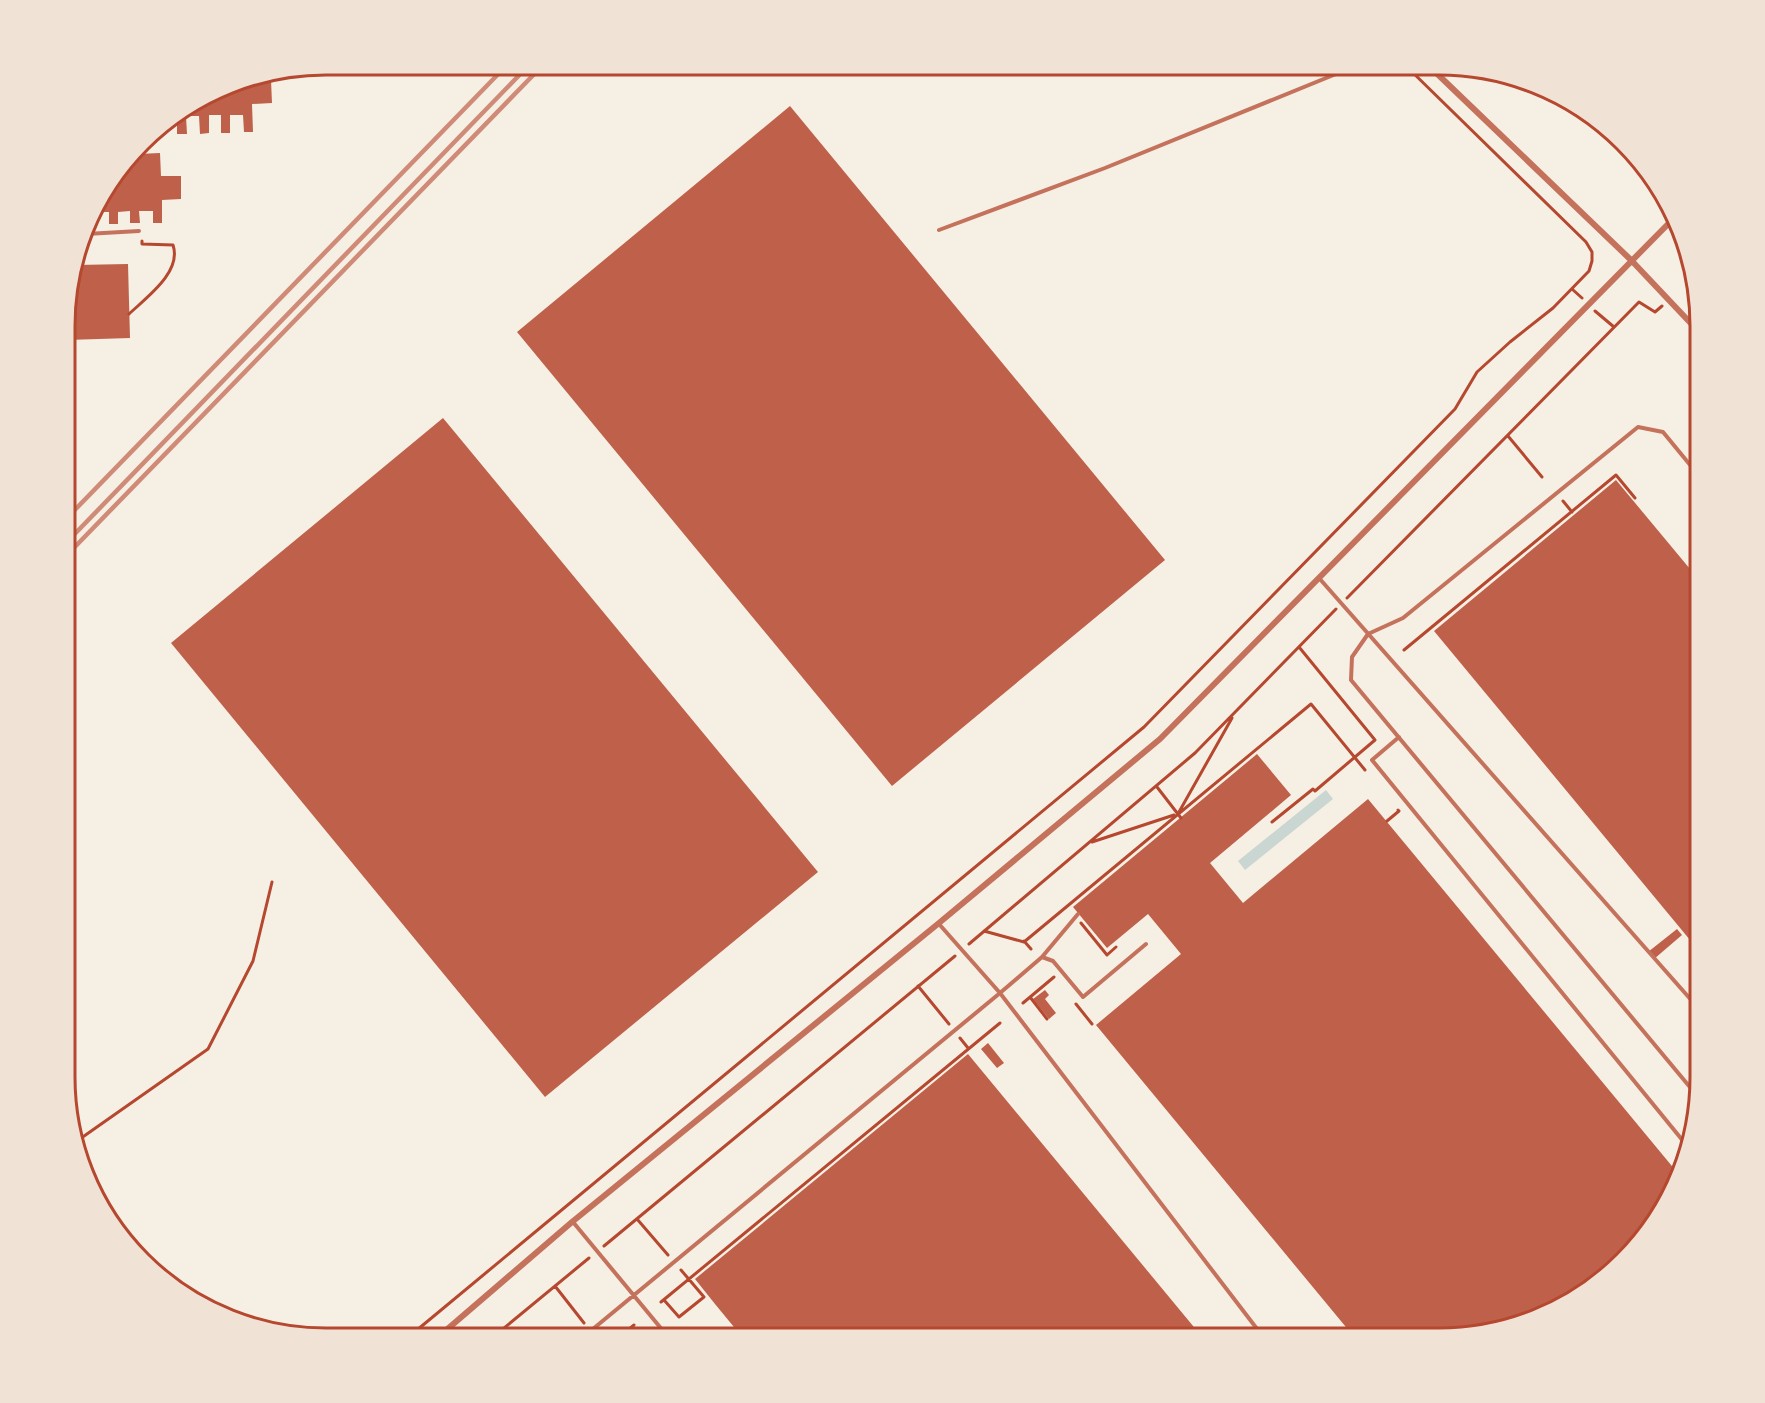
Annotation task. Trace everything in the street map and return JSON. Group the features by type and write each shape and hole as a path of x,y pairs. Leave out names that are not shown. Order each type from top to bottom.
{"street":[{"path":"1438,75 1631,260 1690,322"},
{"path":"449,1328 572,1222 939,923 1160,739 1668,224"}],"lane":[{"path":"939,230 1105,168 1333,75"},
{"path":"93,234 139,231"},
{"path":"1689,1086 1351,680 1352,657 1368,633 1403,618 1638,427 1663,432 1690,465"},
{"path":"1319,578 1690,999"},
{"path":"1399,737 1372,760 1682,1139"},
{"path":"594,1328 1000,993 1042,957 1077,915"},
{"path":"939,923 1000,993 1256,1328"},
{"path":"1042,957 1053,961 1083,997 1146,944"},
{"path":"572,1222 661,1328"}],"path":[{"path":"419,1328 1144,727 1455,409 1477,372 1553,308 1589,271 1592,252 1586,242 1415,75"},
{"path":"129,314 170,273 175,262 176,252 173,245 142,244 139,231"},
{"path":"504,1328 1157,787 1235,714 1639,302 1655,312 1668,301"},
{"path":"1508,436 1542,477"},
{"path":"1404,650 1616,475 1635,498"},
{"path":"1563,501 1572,512"},
{"path":"1272,822 1376,740 1299,647"},
{"path":"1024,941 1179,816 1311,704 1370,775"},
{"path":"1090,843 1179,816 1235,714"},
{"path":"1157,787 1179,816"},
{"path":"1387,821 1399,811 1392,802"},
{"path":"83,1137 208,1049 253,961 272,882"},
{"path":"1067,906 1077,915 1107,955 1116,947"},
{"path":"984,931 1024,941 1031,949"},
{"path":"1023,1003 1054,977"},
{"path":"918,986 949,1024"},
{"path":"1030,997 1047,1019"},
{"path":"681,1270 689,1279 697,1285 704,1297 679,1317 662,1301 689,1279 698,1274 1000,1023"},
{"path":"960,1038 969,1048"},
{"path":"637,1219 668,1255"},
{"path":"555,1286 586,1324"},
{"path":"630,1328 634,1325"}],"shaded area":[{"path":"1326,790 1333,799 1245,870 1238,861"}],"building":[{"path":"271,81 272,103 252,104 253,132 244,132 243,115 230,115 230,133 221,133 221,115 209,115 209,133 200,134 199,116 188,116 230,94"},
{"path":"790,106 1165,560 892,786 517,332"},
{"path":"186,117 187,134 177,134 177,124"},
{"path":"160,153 161,176 181,176 181,199 162,200 162,223 153,223 153,211 139,211 140,223 130,223 130,211 118,212 118,224 109,224 109,212 103,212 117,186 143,154"},
{"path":"128,264 130,338 75,340 77,293 83,265"},
{"path":"443,418 818,872 545,1097 171,643"},
{"path":"1616,480 1690,569 1690,940 1434,631"},
{"path":"1257,754 1291,795 1210,863 1243,903 1368,799 1673,1168 1671,1173 1648,1217 1617,1255 1579,1286 1550,1302 1520,1315 1472,1326 1347,1328 1096,1025 1181,954 1148,914 1107,948 1073,907"},
{"path":"1677,929 1682,935 1654,959 1648,952"},
{"path":"1045,990 1049,995 1045,999 1056,1013 1049,1019 1033,999"},
{"path":"988,1043 1004,1063 997,1068 981,1049"},
{"path":"968,1054 1195,1328 735,1328 695,1279"}],"railway":[{"path":"75,510 497,75"},
{"path":"75,534 519,75"},
{"path":"75,547 533,75"}]}
